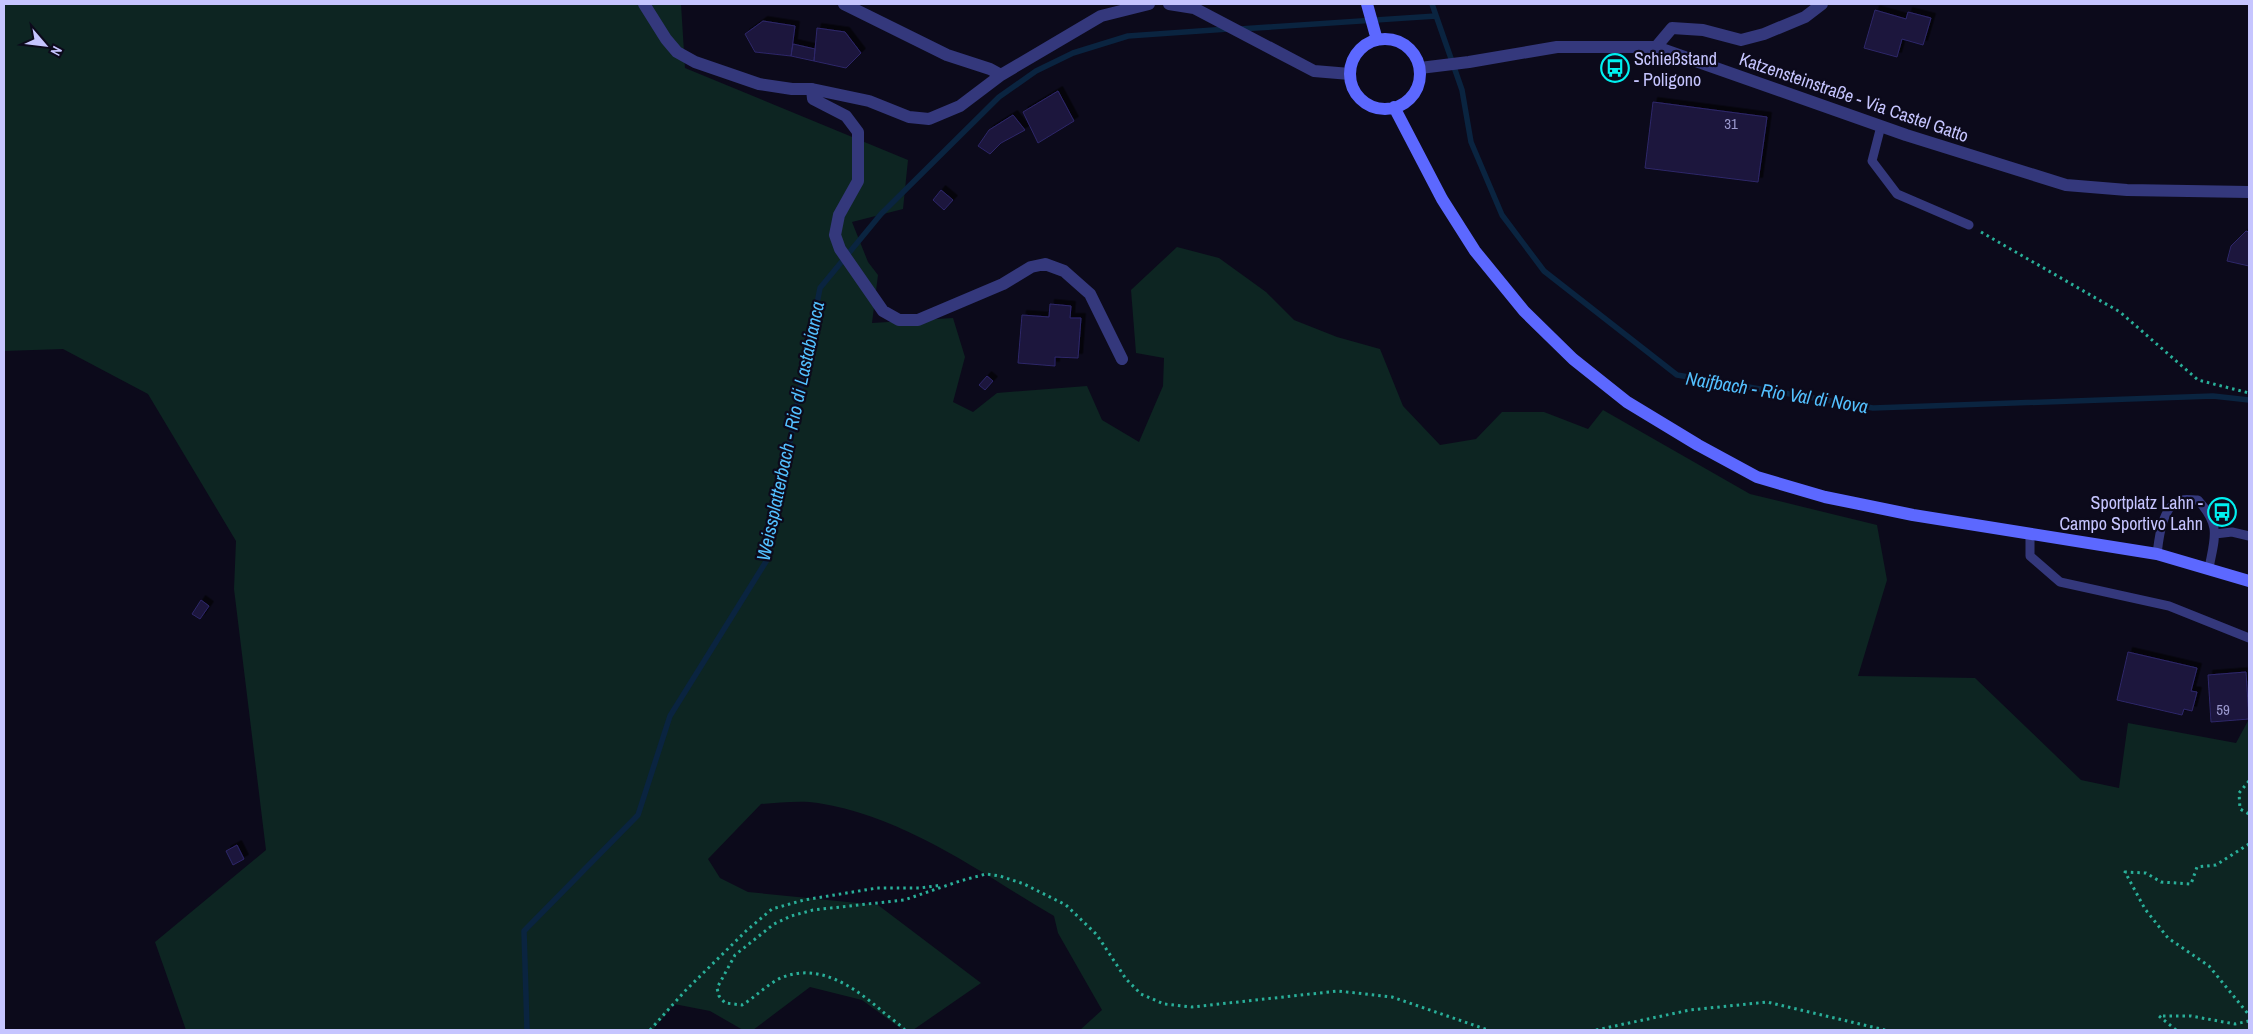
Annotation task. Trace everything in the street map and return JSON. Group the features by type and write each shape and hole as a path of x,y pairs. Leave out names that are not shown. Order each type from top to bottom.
{"main road":[{"path":"1368,7 1374,34"},
{"path":"1374,34 1404,45 1416,57 1420,68 1417,88 1411,97 1394,107 1384,109 1373,107 1364,101 1356,94 1350,74 1352,62 1374,34"},
{"path":"1394,107 1442,199 1475,250 1524,311 1573,359 1627,402 1698,445 1758,477 1825,497 1913,515 2157,554 2249,581"}],"street":[{"path":"644,4 666,39 677,52 695,62 759,84 792,89 812,89 868,101 909,117 929,119 960,106 1001,75 1101,16 1149,4"},
{"path":"844,4 947,55 990,69 1001,75"},
{"path":"1169,4 1194,8 1222,22 1247,38 1314,71 1350,74"},
{"path":"1656,47 1672,28 1703,30 1742,40 1764,34 1805,17 1822,4"},
{"name":"Katzensteinstraße - Via Castel Gatto","path":"1420,68 1470,62 1557,46 1656,47 1881,126 2066,185 2127,190 2249,192"},
{"path":"812,89 813,99 846,116 858,132 858,181 839,215 835,235 843,254 883,311 899,320 918,320 1003,284 1031,267 1045,264 1064,271 1090,294 1122,359"}],"lane":[{"path":"1881,126 1872,161 1897,194 1969,225"},
{"path":"2157,554 2160,534 2168,510 2180,500 2198,500 2211,514 2215,534 2209,568"},
{"path":"2215,534 2232,532 2249,536"},
{"path":"2030,534 2030,556 2060,582 2169,606 2249,638"}],"path":[{"path":"1969,225 2120,312 2198,380 2249,393"},
{"path":"2249,781 2239,793 2240,809 2249,814"},
{"path":"2249,844 2216,865 2197,867 2191,884 2161,882 2146,873 2125,872 2145,910 2168,938 2209,966 2249,1015"},
{"path":"905,1030 863,994 847,984 824,975 801,972 781,978 742,1005 725,1003 719,996 717,988 735,955 774,924 791,916 813,910 892,903 986,874 1000,876 1049,895 1066,905 1085,922 1126,979 1141,994 1164,1004 1192,1006 1338,991 1392,997 1488,1030"},
{"path":"650,1030 685,991 746,931 772,909 804,900 877,888 920,888 949,884"},
{"path":"1596,1030 1690,1010 1767,1002 1885,1030"},
{"path":"2176,1030 2159,1016 2191,1016 2235,1024 2249,1021"}],"green space":[{"path":"4,4 681,4 685,68 908,160 903,209 852,222 868,262 878,275 872,323 953,318 965,357 953,402 973,412 997,393 1087,386 1102,420 1139,442 1163,386 1164,358 1136,353 1131,290 1177,247 1219,258 1266,292 1294,320 1337,337 1380,349 1403,406 1440,445 1476,439 1502,412 1544,412 1588,429 1603,410 1750,494 1877,525 1887,580 1858,676 1975,678 2081,780 2119,788 2128,723 2236,743 2249,719 2249,1030 1080,1030 1102,1010 1058,933 1054,916 941,848 911,833 881,820 850,810 818,803 797,802 761,804 708,859 720,878 748,892 878,905 981,983 913,1030 903,1030 862,1000 810,987 753,1030 743,1030 710,1011 674,1004 653,1030 186,1030 155,942 266,850 234,589 236,541 148,394 63,349 4,351"}],"building":[{"path":"1875,10 1906,19 1908,12 1931,18 1923,45 1902,39 1897,57 1864,48"},
{"path":"763,21 795,26 791,56 755,52 745,34"},
{"path":"817,28 845,32 861,53 846,68 814,61"},
{"path":"793,44 815,49 814,61 791,56"},
{"path":"1058,91 1074,121 1038,143 1023,112"},
{"path":"1653,102 1767,117 1758,182 1645,168"},
{"path":"1013,115 1025,130 1001,143 990,154 978,146 989,130"},
{"path":"941,190 953,200 944,210 933,200"},
{"path":"2246,231 2249,232 2249,266 2227,261 2231,246"},
{"path":"1050,304 1071,306 1070,318 1081,318 1078,358 1055,357 1055,366 1018,363 1022,315 1049,317"},
{"path":"987,376 993,381 985,390 979,385"},
{"path":"201,600 209,606 200,619 192,614"},
{"path":"2128,652 2197,668 2191,691 2197,692 2192,711 2184,709 2182,715 2117,700"},
{"path":"2246,672 2249,719 2211,722 2208,675"},
{"path":"237,845 244,859 233,865 226,851"}],"waterway":[{"name":"Naifbach - Rio Val di Nova","path":"1432,4 1462,90 1471,142 1502,215 1544,271 1677,375 1873,408 2213,396 2249,400"},
{"name":"Weissplatterbach - Rio di Lastabianca","path":"1240,29 1436,16"},
{"name":"Weissplatterbach - Rio di Lastabianca","path":"527,1030 524,931 638,815 670,716 767,560 820,288 881,214 999,97 1036,71 1073,53 1128,36 1228,29"}],"place":[{"name":"Schießstand - Poligono","path":"1615,68"},
{"name":"Sportplatz Lahn - Campo Sportivo Lahn","path":"2222,512"}]}
